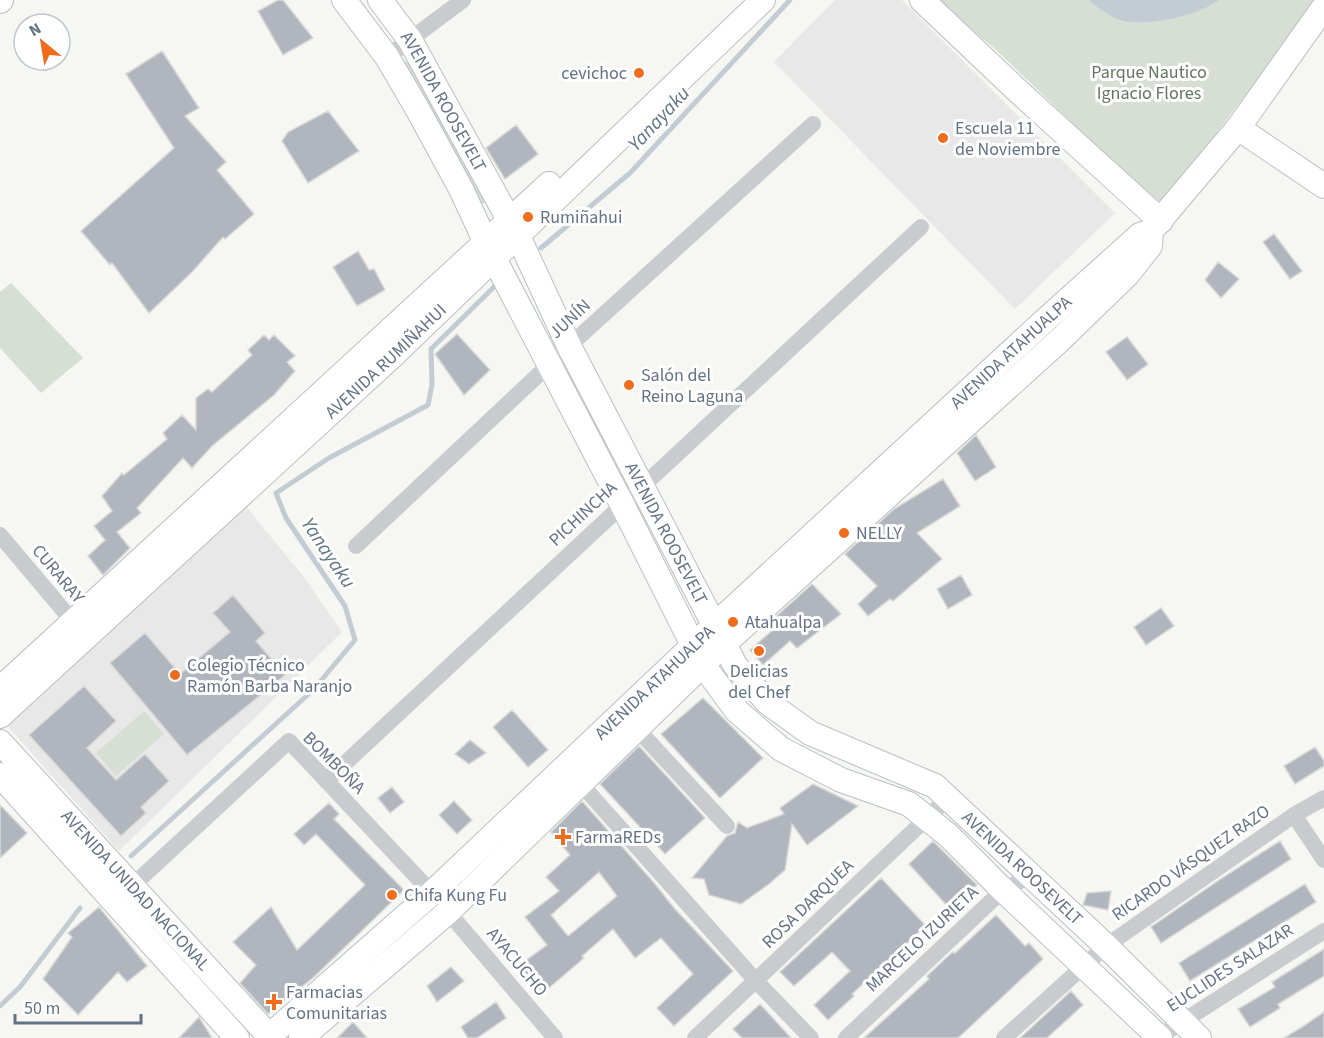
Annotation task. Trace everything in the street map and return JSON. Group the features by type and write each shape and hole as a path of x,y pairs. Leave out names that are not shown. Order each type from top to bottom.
{"street":[{"name":"AVENIDA ROOSEVELT","path":"344,0 387,57 461,189 490,251 551,364 698,655 737,711 781,749 841,780 909,804 948,835 1159,1038"},
{"name":"AVENIDA ROOSEVELT","path":"380,0 411,40 513,229 569,346 735,665 767,702 810,733 935,786 1106,946 1191,1030"},
{"path":"387,57 463,0"},
{"name":"AVENIDA RUMIÑAHUI","path":"715,39 747,0"},
{"name":"AVENIDA RUMIÑAHUI","path":"0,716 79,630 382,352 715,39 763,0"},
{"path":"922,0 1156,226"},
{"name":"AVENIDA ATAHUALPA","path":"269,1037 698,655 1041,324 1140,235 1156,226 1238,128 1324,8"},
{"name":"JUNÍN","path":"356,546 569,346 813,124"},
{"path":"1238,128 1324,186"},
{"name":"PICHINCHA","path":"326,781 921,227"},
{"path":"515,298 539,282"},
{"name":"CURARAY","path":"0,535 79,630"},
{"name":"AVENIDA RUMIÑAHUI","path":"0,689 79,630"},
{"name":"AVENIDA ATAHUALPA","path":"301,1038 448,912 638,730 698,655"},
{"path":"638,730 728,826"},
{"name":"BOMBOÑA","path":"132,886 289,741 448,912"},
{"name":"AVENIDA UNIDAD NACIONAL","path":"0,742 269,1037"},
{"name":"AVENIDA UNIDAD NACIONAL","path":"0,775 237,1038"},
{"path":"581,784 756,981 811,1038"},
{"name":"ROSA DARQUEA","path":"695,1038 948,798"},
{"name":"RICARDO VÁSQUEZ RAZO","path":"1004,1038 1106,946 1294,815 1324,798"},
{"path":"1294,815 1324,860"},
{"name":"MARCELO IZURIETA","path":"846,1038 1003,890 1030,876"},
{"name":"AYACUCHO","path":"448,912 555,1038"},
{"name":"EUCLIDES SALAZAR","path":"1159,1038 1191,1030 1324,931"}],"shaded area":[{"name":"Escuela 11 de Noviembre","path":"835,0 902,0 1115,213 1015,309 774,62"},
{"name":"Parque Nautico Ignacio Flores","path":"1089,0 1219,0 1188,15 1164,20 1129,22 1113,17"},
{"name":"Colegio Técnico Ramón Barba Naranjo","path":"247,497 248,509 303,576 342,632 119,851 3,721"}],"green space":[{"name":"Parque Nautico Ignacio Flores","path":"934,0 1318,0 1160,207 994,48"},
{"path":"413,57 491,200 480,205 399,66"},
{"path":"11,283 83,358 41,393 0,348 0,292"},
{"path":"144,711 164,734 116,776 96,753"}],"building":[{"path":"278,0 283,0 313,38 283,55 258,11"},
{"path":"162,51 199,108 185,116 226,162 217,170 254,214 225,239 223,237 192,272 149,313 112,263 110,265 81,231 174,148 126,74"},
{"path":"328,111 359,151 308,183 282,141 288,132"},
{"path":"516,125 538,154 505,179 486,148"},
{"path":"1274,234 1302,271 1290,279 1263,242"},
{"path":"358,251 369,270 374,269 385,290 357,306 333,267"},
{"path":"1218,262 1239,279 1221,298 1205,280"},
{"path":"457,334 490,370 464,395 435,354"},
{"path":"264,335 269,340 274,335 295,356 287,362 295,371 274,395 212,446 192,468 183,458 137,508 141,513 117,532 130,548 103,575 88,556 105,540 94,526 112,511 102,496 122,473 124,475 167,439 163,433 182,415 196,430 196,398 208,389 212,392 252,355 248,350"},
{"path":"1127,337 1148,364 1127,380 1106,352"},
{"path":"976,435 996,467 975,481 957,453"},
{"path":"943,479 960,506 917,533 942,559 893,601 890,599 868,616 858,604 877,586 845,554 894,509"},
{"path":"961,575 972,595 948,609 937,589"},
{"path":"812,584 841,614 797,648 790,641 763,665 750,650 776,627 770,622"},
{"path":"233,595 265,633 256,641 285,675 187,755 110,663 145,633 180,674 230,632 213,613"},
{"path":"1161,608 1174,626 1146,645 1134,627"},
{"path":"84,686 116,721 87,748 116,780 145,754 169,781 141,807 146,813 121,836 29,735"},
{"path":"703,698 763,758 720,798 661,734"},
{"path":"512,710 548,750 528,767 493,727"},
{"path":"470,740 486,753 469,764 455,754"},
{"path":"639,746 705,818 665,854 600,784"},
{"path":"1315,747 1324,761 1324,766 1295,784 1284,766"},
{"path":"813,784 858,806 807,845 792,824 785,870 769,884 741,904 709,895 704,879 692,878 727,836 735,833 738,822 747,828 784,814 780,808"},
{"path":"392,787 404,802 390,813 378,798"},
{"path":"454,801 472,820 457,834 439,815"},
{"path":"582,801 674,908 733,971 674,1026 657,1008 693,974 661,938 635,958 613,929 582,956 584,958 543,993 518,966 547,945 525,917 559,891 546,877 570,855 551,832","holes":["599,872 617,896 568,936 551,915"]},
{"path":"329,803 339,814 334,819 404,890 314,977 268,1014 240,983 256,965 233,942 271,907 297,950 365,885 316,834 304,845 294,834"},
{"path":"0,805 27,833 0,858"},
{"path":"933,841 977,885 950,909 909,864"},
{"path":"1280,841 1291,859 1161,943 1151,927"},
{"path":"881,878 926,926 852,994 854,996 828,1020 814,1005 850,971 832,952 794,986 780,972"},
{"path":"1305,884 1316,902 1190,981 1179,963"},
{"path":"1111,891 1108,910 1083,905 1087,893"},
{"path":"99,907 147,966 127,982 118,972 78,1015 43,979 72,937 68,933"},
{"path":"996,915 1025,946 1029,943 1043,959 958,1038 864,1038 929,979 927,976 945,959 953,952 955,953"},
{"path":"1324,949 1324,976 1278,1004 1280,1008 1250,1027 1238,1009 1275,987 1272,982"},
{"path":"451,967 464,981 437,1002 427,986"},
{"path":"1071,991 1083,1005 1047,1038 1020,1038"},
{"path":"496,1002 506,1018 477,1038 468,1038 461,1027"},
{"path":"760,1004 791,1038 742,1038 733,1029"},
{"path":"1324,1012 1324,1038 1284,1038 1302,1027"},
{"path":"199,1017 212,1038 179,1038"},
{"path":"353,1022 367,1038 337,1038"}],"waterway":[{"name":"Yanayaku","path":"541,248 630,173 790,0"},
{"name":"Yanayaku","path":"131,856 313,690 355,640 345,606 286,518 276,493 329,458 428,405 432,385 431,349 495,286"},
{"name":"Yanayaku","path":"0,1006 20,987 80,908"}],"place":[{"name":"cevichoc","path":"639,73"},
{"name":"Escuela 11 de Noviembre","path":"943,138"},
{"name":"Rumiñahui","path":"528,217"},
{"name":"Salón del Reino Laguna","path":"629,385"},
{"name":"NELLY","path":"844,533"},
{"name":"Atahualpa","path":"733,622"},
{"name":"Delicias del Chef","path":"759,651"},
{"name":"Colegio Técnico Ramón Barba Naranjo","path":"175,675"},
{"name":"FarmaREDs","path":"563,837"},
{"name":"Chifa Kung Fu","path":"392,895"},
{"name":"Farmacias Comunitarias","path":"274,1002"}]}
